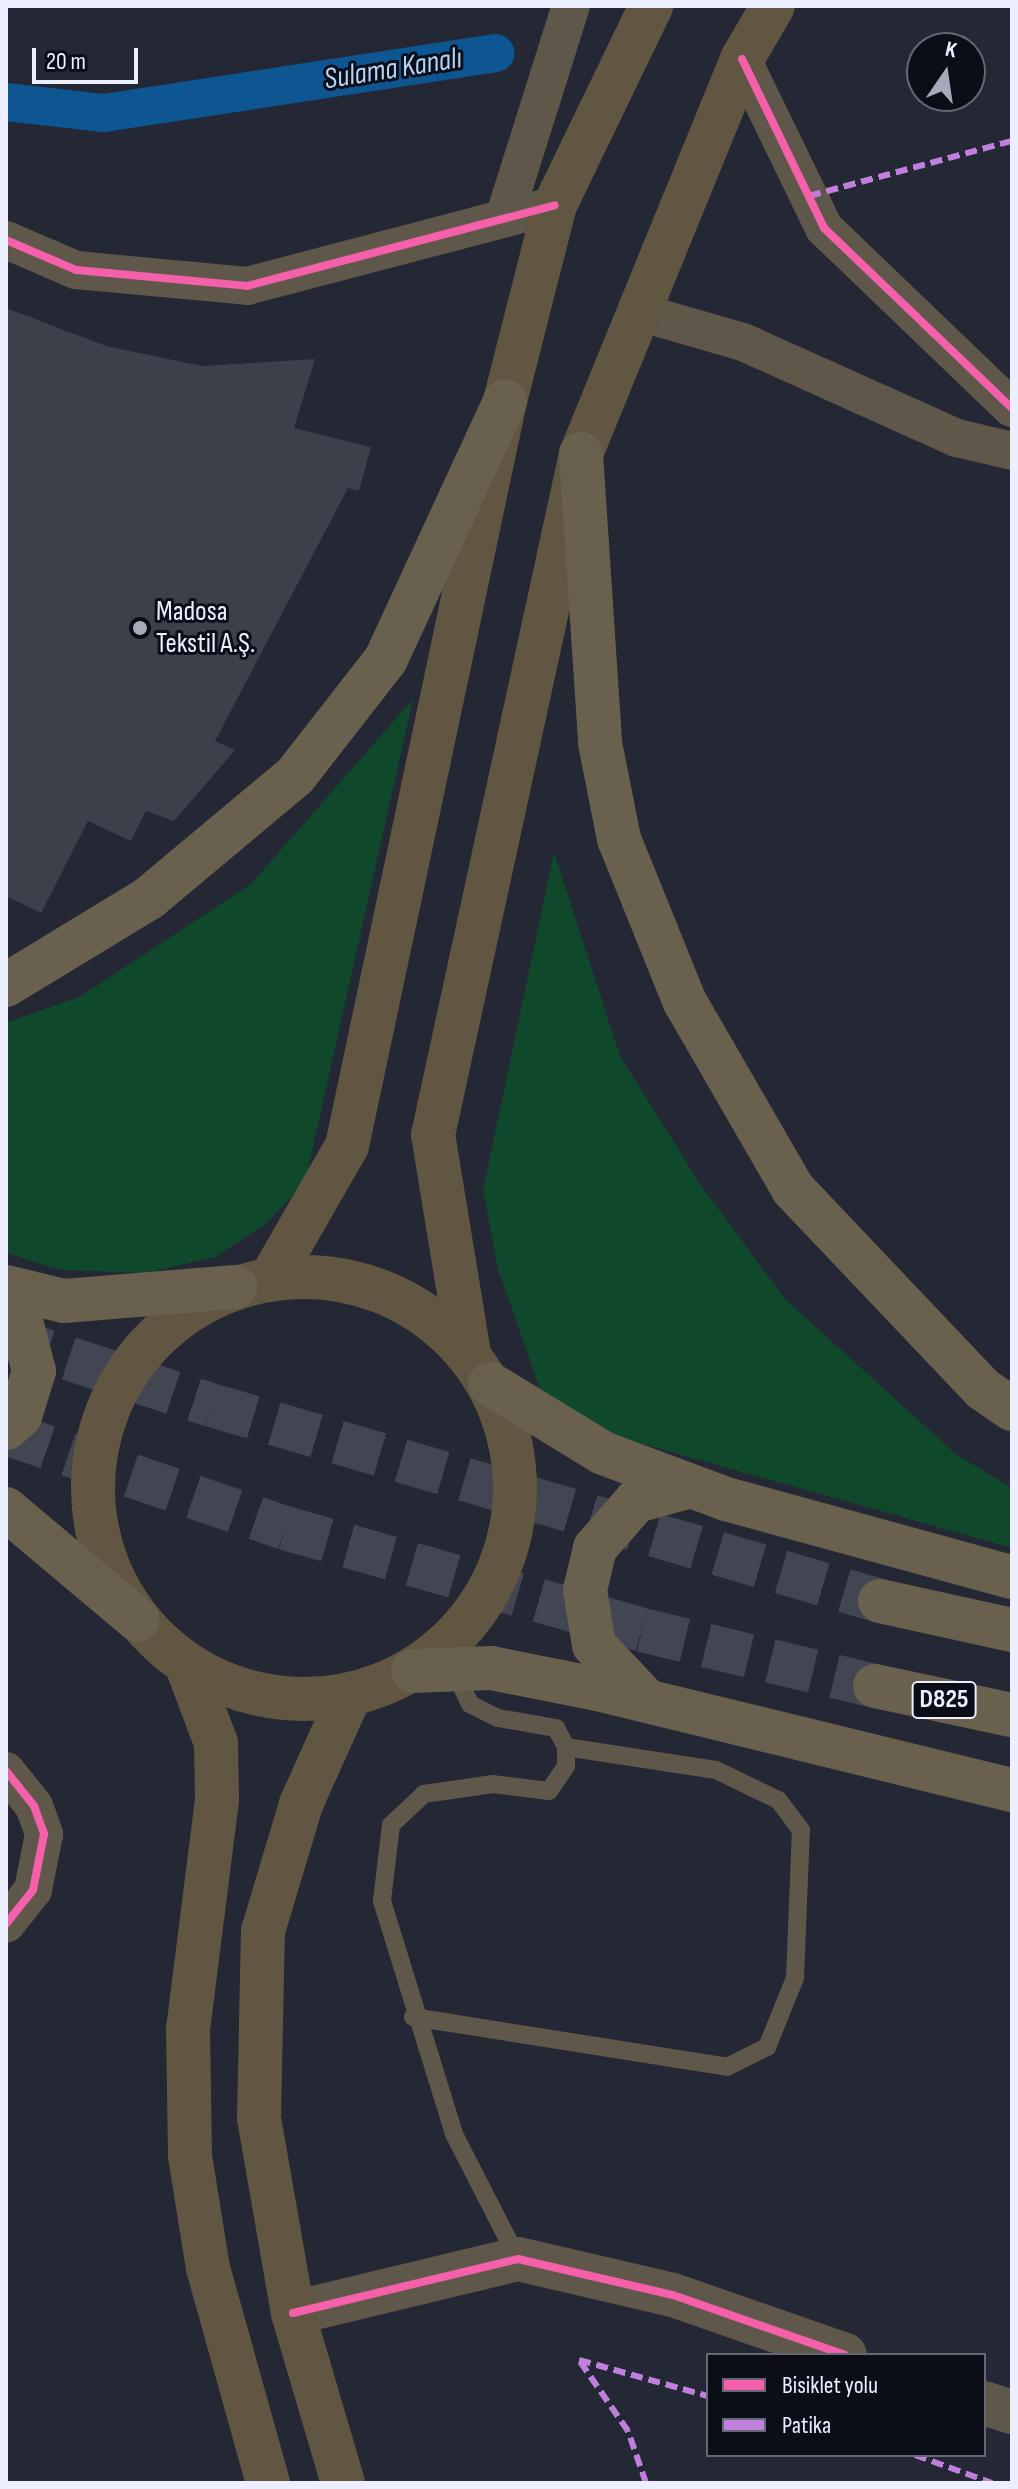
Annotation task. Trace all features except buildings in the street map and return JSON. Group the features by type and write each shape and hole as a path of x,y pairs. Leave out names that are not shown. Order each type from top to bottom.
{"highway":[{"path":"6,985 149,898 295,776 386,659 505,401"},
{"path":"581,454 603,756 619,839 685,1002 793,1189 983,1389 1012,1409"},
{"path":"6,1287 64,1301 253,1282"},
{"path":"6,1303 20,1317 34,1371 20,1416 6,1428"},
{"path":"480,1369 603,1453 691,1486 1012,1577"},
{"path":"645,1699 594,1645 585,1590 595,1548 636,1501 691,1486"},
{"path":"6,1509 138,1620"},
{"path":"880,1601 1012,1630"},
{"path":"433,1670 491,1668 645,1699 1012,1790"},
{"name":"D825","path":"875,1686 1012,1715"}],"main road":[{"path":"253,1282 347,1146 505,401 555,205 651,6"},
{"path":"480,1369 429,1316 380,1290 326,1277 253,1282 175,1318 129,1367 99,1428 94,1508 104,1561 138,1620 187,1666 238,1690 294,1700 350,1695 433,1670 499,1574 516,1511 513,1445 480,1369 433,1135 581,454 742,59 773,6"},
{"path":"187,1666 216,1743 217,1800 188,2028 190,2156 208,2268 268,2483"},
{"path":"343,2483 293,2313 259,2118 263,1931 301,1804 350,1695"}],"street":[{"path":"504,218 571,6"},
{"path":"742,59 824,228 1012,408"},
{"path":"6,240 76,270 247,286 555,205"},
{"path":"639,312 743,342 957,438 1012,451"},
{"path":"6,1771 34,1806 44,1834 33,1890 6,1924"},
{"path":"293,2313 518,2259 673,2295 839,2353"},
{"path":"986,2404 1012,2412"}],"lane":[{"path":"433,1670 470,1704 498,1718 556,1728 566,1747 566,1766 549,1791 493,1784 424,1794 391,1825 382,1901 413,2017 454,2134 518,2259"},
{"path":"413,2017 727,2067 767,2047 795,1978 801,1830 778,1800 716,1770 566,1747"}],"green space":[{"path":"413,699 305,1182 266,1224 215,1257 146,1273 60,1270 6,1253 6,1023 81,996 251,884"},
{"path":"554,852 620,1056 700,1184 785,1299 957,1455 1012,1488 1012,1548 586,1428 541,1392 498,1269 483,1190"}],"waterway":[{"name":"Sulama Kanalı","path":"6,102 104,113 495,53"}],"tunnel":[{"path":"6,1338 211,1405 880,1601"},
{"path":"6,1433 285,1528 642,1630 875,1686"}],"marked path":[{"path":"809,196 1012,141"},
{"path":"646,2483 628,2431 579,2360 706,2395"},
{"path":"920,2457 992,2483"}],"cycle path":[{"path":"742,59 824,228 1012,408"},
{"path":"6,240 76,270 247,286 555,205"},
{"path":"6,1771 34,1806 44,1834 33,1890 6,1924"},
{"path":"293,2313 518,2259 673,2295 839,2353"}],"place":[{"name":"Madosa Tekstil A.Ş.","path":"140,628"}]}
